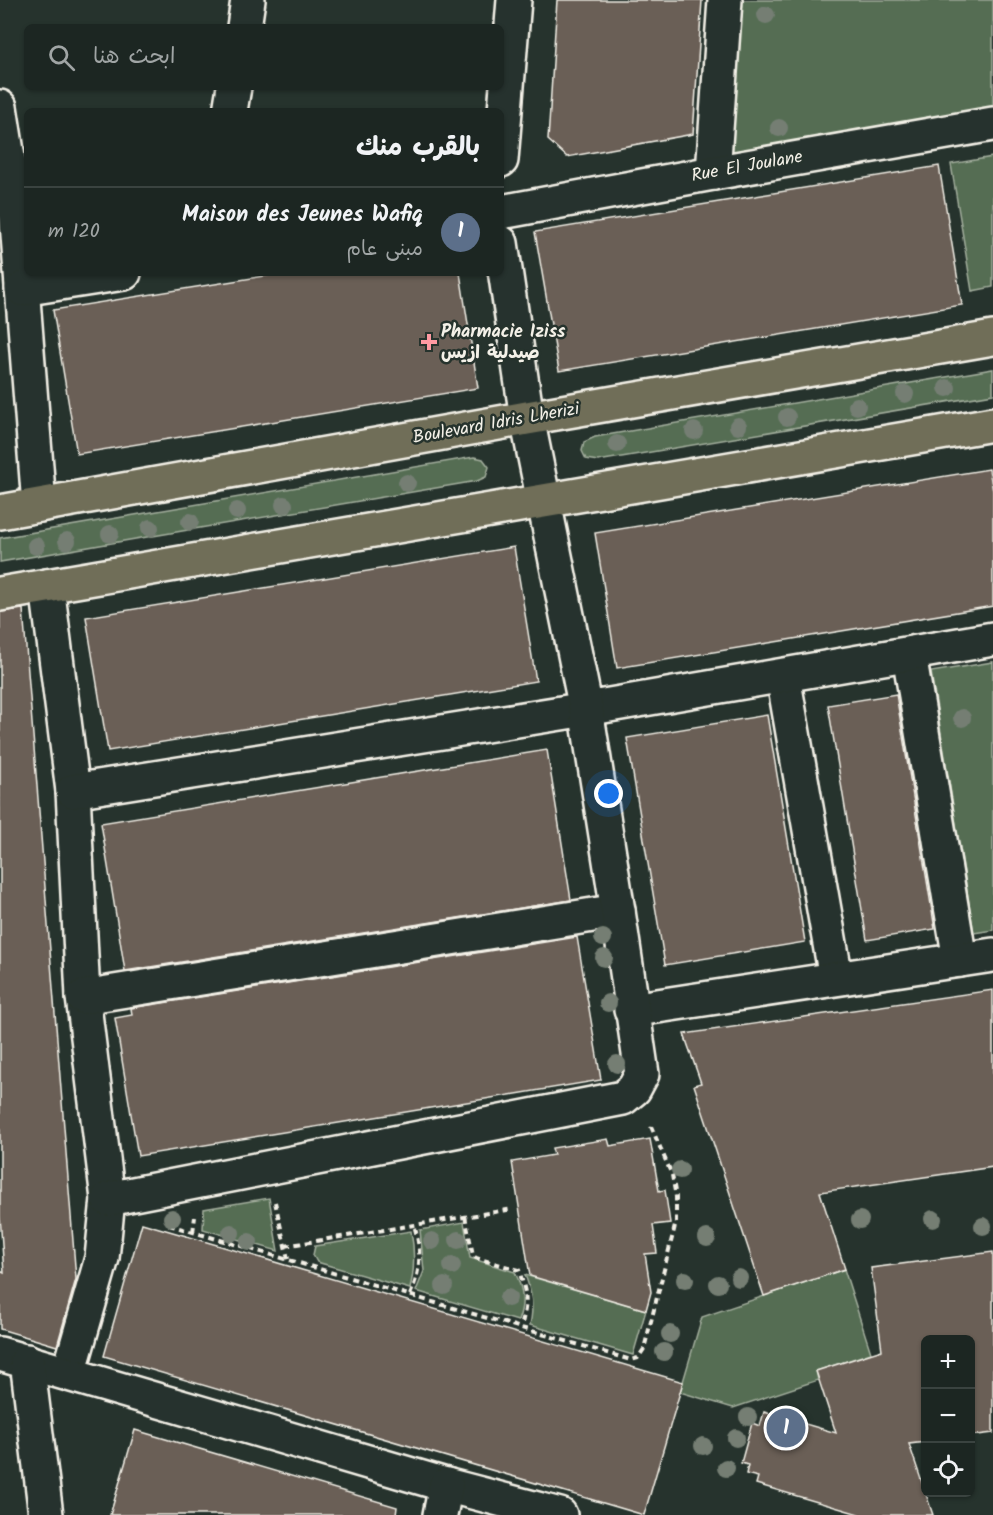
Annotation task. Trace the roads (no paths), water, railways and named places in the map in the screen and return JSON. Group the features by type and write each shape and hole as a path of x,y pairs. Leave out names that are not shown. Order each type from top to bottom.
{"main road":[{"name":"Boulevard Idris Lherizi","path":"0,512 993,338"},
{"path":"0,594 993,424"}],"street":[{"path":"244,24 248,0"},
{"path":"504,123 514,0"},
{"path":"712,173 725,0"},
{"path":"230,108 234,90"},
{"path":"0,107 21,209 22,289 39,505"},
{"name":"Rue El Joulane","path":"504,211 993,124"},
{"path":"108,1199 614,1100 622,1098 634,1089 642,1074 586,709 527,418 504,263"},
{"path":"22,289 105,276"},
{"path":"47,586 73,791 83,997 108,1199 102,1258 69,1373"},
{"path":"73,791 586,709 993,639"},
{"path":"909,654 960,960"},
{"path":"783,676 836,978"},
{"path":"83,997 618,911"},
{"path":"631,1010 993,955"},
{"path":"46,1515 14,1358 69,1373 443,1500 560,1515"}],"place":[{"name":"Pharmacie Iziss صيدلية ازيس","path":"429,342"},
{"name":"Maison des Jeunes Wafiq","path":"786,1428"}]}
